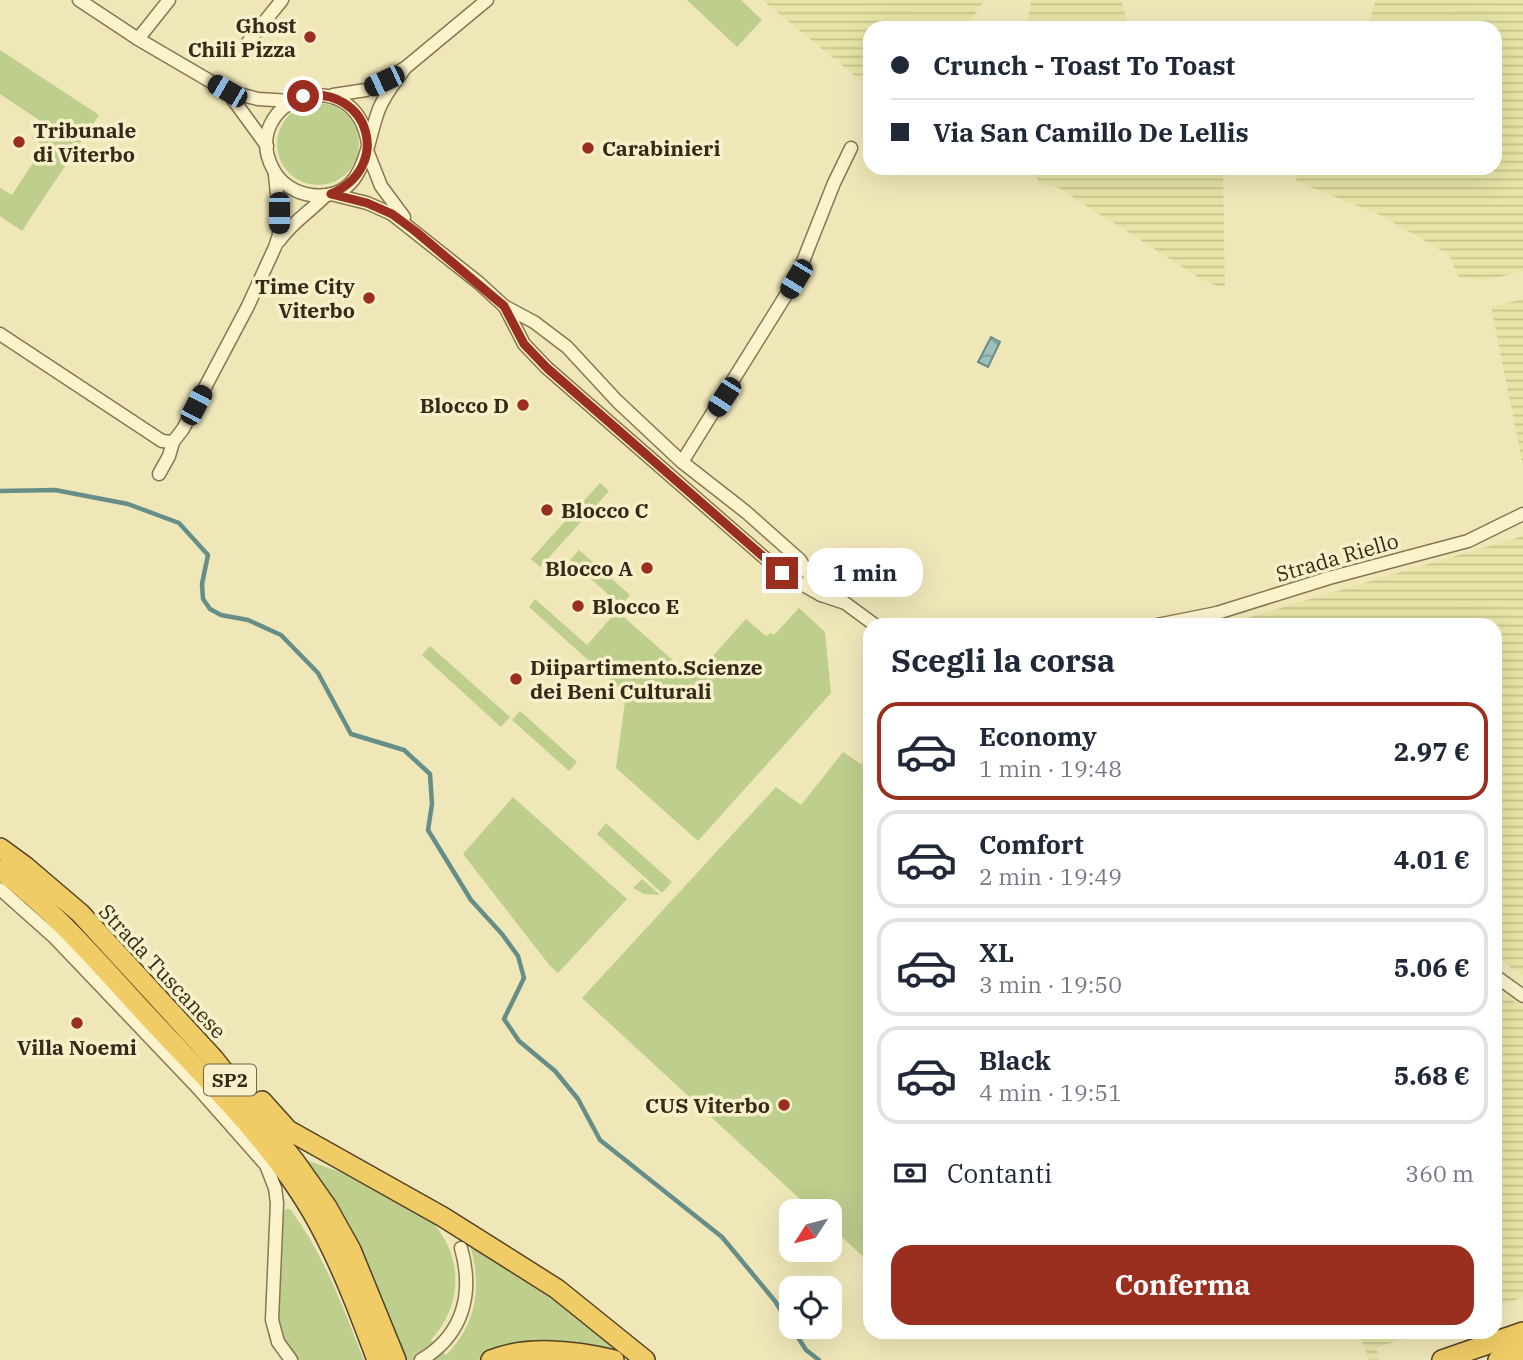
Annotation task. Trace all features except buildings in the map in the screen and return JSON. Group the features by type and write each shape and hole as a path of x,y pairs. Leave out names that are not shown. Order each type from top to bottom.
{"highway":[{"name":"Strada Tuscanese","path":"0,848 80,913 225,1074 296,1163 327,1208 351,1250 396,1360"},
{"name":"Strada Tuscanese","path":"0,870 24,888 76,938 237,1112 285,1173 314,1217 348,1284 377,1360"},
{"path":"225,1074 257,1096 288,1130 443,1217 557,1289 645,1360"},
{"path":"266,1165 327,1242"},
{"path":"443,1217 461,1248"},
{"path":"1442,1360 1523,1332"},
{"path":"491,1360 513,1353 537,1352 591,1355 614,1360"},
{"path":"1498,1360 1523,1352"}],"street":[{"path":"79,0 138,39 227,91 258,99 291,101 316,94 330,96 366,90 405,68 487,0"},
{"path":"138,39 169,0"},
{"path":"248,42 282,0"},
{"path":"275,247 295,220 329,194 354,180 362,170 380,105 405,68"},
{"path":"227,91 267,145"},
{"path":"330,96 353,108 366,131 368,148 388,197 415,231"},
{"path":"291,101 281,109 268,132 268,159 282,181 300,194 329,194 392,214 504,306 534,322 567,347 617,401 682,462 746,512 800,560 821,594"},
{"path":"682,462 796,279 834,183 851,148"},
{"path":"159,474 173,442 183,429 242,319 275,247 279,235 279,213 274,171"},
{"path":"504,306 524,344 547,368 782,573 821,594 845,603 865,618"},
{"path":"0,334 162,441 173,442"},
{"name":"Strada Riello","path":"1192,618 1468,541 1523,514"},
{"path":"0,889 65,948 197,1087 266,1165 275,1188 277,1203 272,1320 278,1342 291,1360"},
{"path":"1502,981 1523,996"},
{"path":"421,1360 442,1345 461,1318 467,1300 466,1270 461,1248"}],"shaded area":[{"path":"762,0 985,0 970,21 863,21 863,82"},
{"path":"1031,0 1121,0 1127,21 1028,21"},
{"path":"1376,0 1523,0 1523,271 1487,280 1459,277 1448,254 1378,214 1295,181 1298,175 1502,175 1502,21 1369,21"},
{"path":"1037,175 1223,175 1225,289 1203,280 1057,187 1038,184"},
{"path":"1523,299 1523,461 1522,461 1491,307"},
{"path":"1523,536 1523,975 1502,962 1502,618 1247,618"},
{"path":"1502,993 1523,1008 1523,1297 1502,1304"},
{"path":"1361,1339 1402,1339 1376,1348 1380,1360 1369,1360"}],"green space":[{"path":"687,0 741,0 762,20 737,47"},
{"path":"0,50 99,115 22,231 0,216 0,188 12,195 44,146 32,138 42,122 0,94"},
{"path":"318,103 334,106 347,115 356,128 359,144 356,160 347,173 334,182 318,185 302,182 289,173 280,160 277,144 280,128 289,115 302,106"},
{"path":"600,483 609,491 540,567 531,559"},
{"path":"579,550 630,595 621,606 570,560"},
{"path":"535,599 587,645 617,611 693,678 746,619 766,636 770,633 774,635 799,608 825,632 831,693 698,841 616,768 626,694 529,607"},
{"path":"430,646 510,717 501,727 422,655"},
{"path":"520,711 577,762 569,771 512,720"},
{"name":"CUS Viterbo","path":"843,752 861,764 863,762 863,1257 842,1237 842,1199 800,1199 582,998 776,787 801,805"},
{"path":"513,797 627,899 558,973 463,854"},
{"path":"606,823 672,882 662,893 597,834"},
{"path":"642,879 660,895 644,894 633,888"},
{"path":"306,1160 340,1172 434,1224 451,1253 454,1268 455,1283 449,1313 431,1340 446,1355 465,1330 474,1304 476,1275 470,1245 553,1296 619,1351 616,1354 489,1354 478,1360 403,1360 336,1205"},
{"path":"290,1209 302,1226 323,1263 364,1360 299,1360 283,1339 277,1319 283,1213"}],"water":[{"path":"991,337 1000,342 988,367 978,362"}],"waterway":[{"path":"0,491 55,490 128,504 179,523 208,555 202,584 203,599 210,609 221,615 248,620 281,635 318,673 351,734 404,750 430,774 432,804 428,830 471,900 518,956 524,978 504,1019 519,1041 555,1071 578,1099 600,1140 722,1237 775,1301 806,1350 819,1360"}],"place":[{"name":"Ghost Chili Pizza","path":"310,37"},
{"name":"Tribunale di Viterbo","path":"19,142"},
{"name":"Carabinieri","path":"588,148"},
{"name":"Time City Viterbo","path":"369,298"},
{"name":"Blocco D","path":"523,405"},
{"name":"Blocco C","path":"547,510"},
{"name":"Blocco A","path":"647,568"},
{"name":"Blocco E","path":"578,606"},
{"name":"Diipartimento.Scienze dei Beni Culturali","path":"516,679"},
{"name":"Villa Noemi","path":"77,1023"},
{"name":"CUS Viterbo","path":"784,1105"}],"route":[{"path":"303,96 316,94 342,101 353,108 366,131 368,152 362,170 354,180 331,194 367,203 392,214 479,283 504,306 524,344 547,368 782,573"}]}
